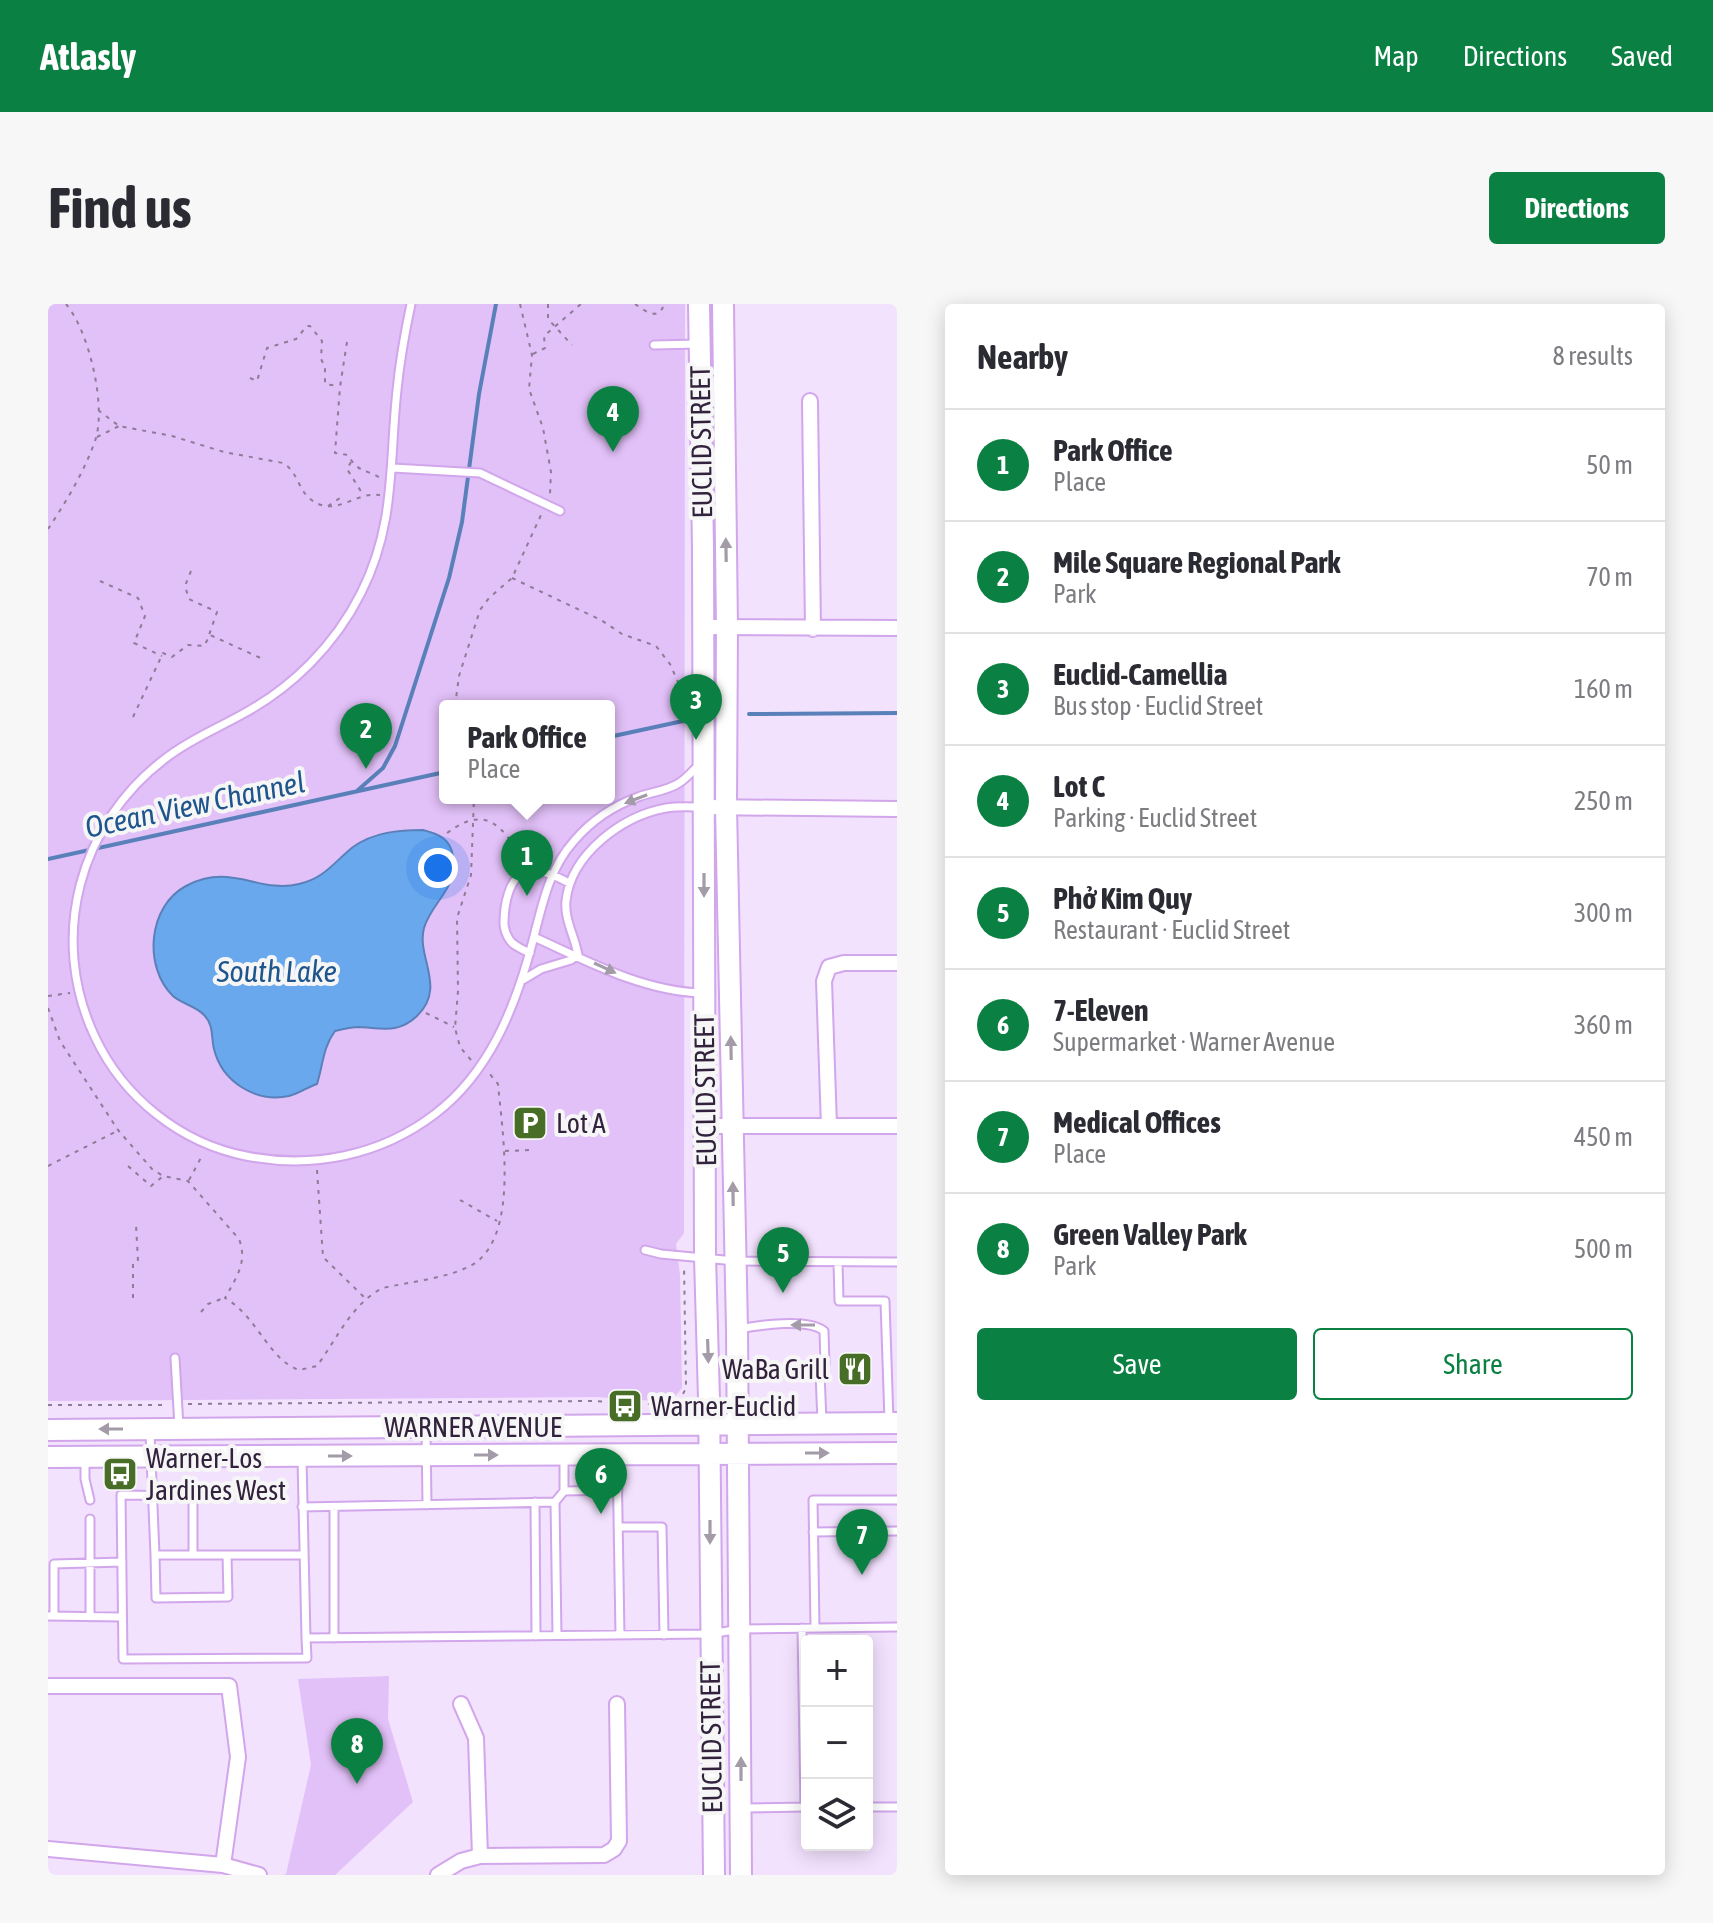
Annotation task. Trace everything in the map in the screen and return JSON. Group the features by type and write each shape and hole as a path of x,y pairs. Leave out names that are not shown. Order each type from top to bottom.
{"main road":[{"name":"EUCLID STREET","path":"699,304 706,1126 695,1256 710,1454 714,1875"},
{"name":"EUCLID STREET","path":"723,304 726,807 739,1454 741,1875"},
{"name":"WARNER AVENUE","path":"48,1430 893,1423"},
{"name":"WARNER AVENUE","path":"48,1457 897,1453"}],"street":[{"path":"810,401 813,629"},
{"path":"703,627 897,628"},
{"path":"703,807 897,809"},
{"path":"829,1126 824,981 829,967 844,963 897,963"},
{"path":"706,1126 897,1126"},
{"path":"48,1686 229,1686 238,1757 223,1865"},
{"path":"461,1704 476,1738 480,1856"},
{"path":"438,1875 461,1861 480,1856 604,1855 614,1849 619,1841 617,1704"},
{"path":"48,1849 223,1865 259,1875"}],"lane":[{"path":"411,304 396,391 391,497 376,560 345,622 313,662 262,704 165,758 142,779 102,826 85,861 77,888 73,961 78,991 97,1042 130,1091 166,1124 207,1145 270,1161 316,1161 370,1149 392,1140 434,1115 466,1085 491,1051 504,1027 521,981 552,873 573,842 612,809 679,783 703,762"},
{"path":"654,345 699,344"},
{"path":"393,468 480,473 560,511"},
{"path":"578,955 565,904 569,883 592,849 612,831 639,816 666,808 703,807"},
{"path":"530,953 511,943 503,925 508,891 513,880 528,871 552,873 569,883"},
{"path":"534,937 652,986 704,993"},
{"path":"521,981 541,969 578,955"},
{"path":"645,1250 735,1261 897,1262"},
{"path":"838,1262 839,1301 885,1301 893,1423"},
{"path":"737,1329 761,1325 817,1325 824,1331 825,1364 820,1372 822,1423"},
{"path":"175,1358 179,1428"},
{"path":"738,1372 820,1372"},
{"path":"426,1427 427,1505"},
{"path":"150,1429 156,1598 228,1597 227,1555"},
{"path":"557,1635 555,1502 564,1491 564,1455"},
{"path":"617,1455 620,1635"},
{"path":"193,1555 193,1496 121,1495 123,1659 307,1658 302,1456"},
{"path":"85,1457 85,1479 90,1500"},
{"path":"564,1491 618,1490"},
{"path":"815,1628 813,1500 897,1500"},
{"path":"535,1502 536,1636"},
{"path":"302,1507 555,1502"},
{"path":"334,1507 334,1638"},
{"path":"90,1519 90,1617"},
{"path":"618,1527 662,1527 664,1635"},
{"path":"813,1532 897,1531"},
{"path":"155,1555 303,1555"},
{"path":"122,1562 54,1564 51,1616 122,1617"},
{"path":"306,1638 664,1635 710,1634 740,1629 897,1627"},
{"path":"802,1628 805,1779"},
{"path":"741,1808 801,1807"},
{"path":"873,1807 897,1807"}],"path":[{"path":"48,529 65,503 96,438 98,410 89,347 80,325 66,304"},
{"path":"456,700 459,676 480,610 512,578 551,493 551,472 543,428 529,389 532,355 520,304"},
{"path":"548,304 546,314 572,345"},
{"path":"532,355 545,348 544,336 581,304"},
{"path":"635,304 649,314 656,314 663,310 664,304"},
{"path":"250,378 257,381 267,348 290,342 310,326 322,341 325,384 340,387"},
{"path":"347,342 335,453 348,455 362,472 380,478 381,483"},
{"path":"98,410 119,426 283,463 289,467 307,496 326,507 348,504 362,496 374,494 391,497"},
{"path":"96,438 119,426"},
{"path":"351,461 347,469 362,491 362,496"},
{"path":"326,507 340,498"},
{"path":"191,571 185,586 189,599 217,612 207,634 265,660"},
{"path":"512,578 601,620 622,634 656,646 670,664 682,696 688,703"},
{"path":"100,581 138,598 145,616 134,643 162,656"},
{"path":"133,717 163,653 173,657 188,645 204,646 210,635"},
{"path":"447,833 457,825 485,819 503,830 528,871"},
{"path":"48,996 78,991"},
{"path":"426,1013 455,1028"},
{"path":"48,1166 118,1130"},
{"path":"188,1181 207,1145"},
{"path":"504,1151 532,1150"},
{"path":"316,1161 322,1254 365,1298"},
{"path":"128,1166 151,1186 163,1176"},
{"path":"460,1200 498,1221"},
{"path":"133,1298 133,1264 138,1261 136,1225"},
{"path":"48,1405 594,1401 669,1405 680,1400 686,1388 695,1256"},
{"path":"201,1312 208,1304 225,1298"}],"shaded area":[{"path":"48,304 685,304 684,1233 676,1244 680,1275 682,1388 670,1402 596,1397 48,1401"},
{"path":"389,1676 388,1719 413,1802 335,1875 282,1875 286,1874 311,1765 298,1679"}],"water":[{"name":"South Lake","path":"423,830 446,841 454,867 449,886 424,928 430,983 426,1005 410,1022 396,1028 356,1027 335,1031 326,1050 317,1084 289,1096 277,1097 242,1088 218,1061 207,1019 197,1009 173,996 163,984 157,969 154,938 157,922 173,895 202,879 217,877 271,885 299,884 323,874 353,847 369,838 396,831"}],"waterway":[{"path":"358,790 383,768 395,746 449,578 462,522 479,394 496,304"},
{"name":"Ocean View Channel","path":"749,714 897,713"},
{"name":"Ocean View Channel","path":"615,736 683,721"},
{"name":"Ocean View Channel","path":"48,859 439,773"}],"place":[{"name":"Lot C","path":"613,452"},
{"name":"Euclid-Camellia","path":"696,740"},
{"name":"Mile Square Regional Park","path":"366,769"},
{"name":"Park Office","path":"527,896"},
{"name":"Lot A","path":"530,1123"},
{"name":"Phở Kim Quy","path":"783,1293"},
{"name":"WaBa Grill","path":"855,1369"},
{"name":"Warner-Euclid","path":"625,1406"},
{"name":"Warner-Los Jardines West","path":"120,1474"},
{"name":"7-Eleven","path":"601,1514"},
{"name":"Medical Offices","path":"862,1575"},
{"name":"Green Valley Park","path":"357,1784"}]}
